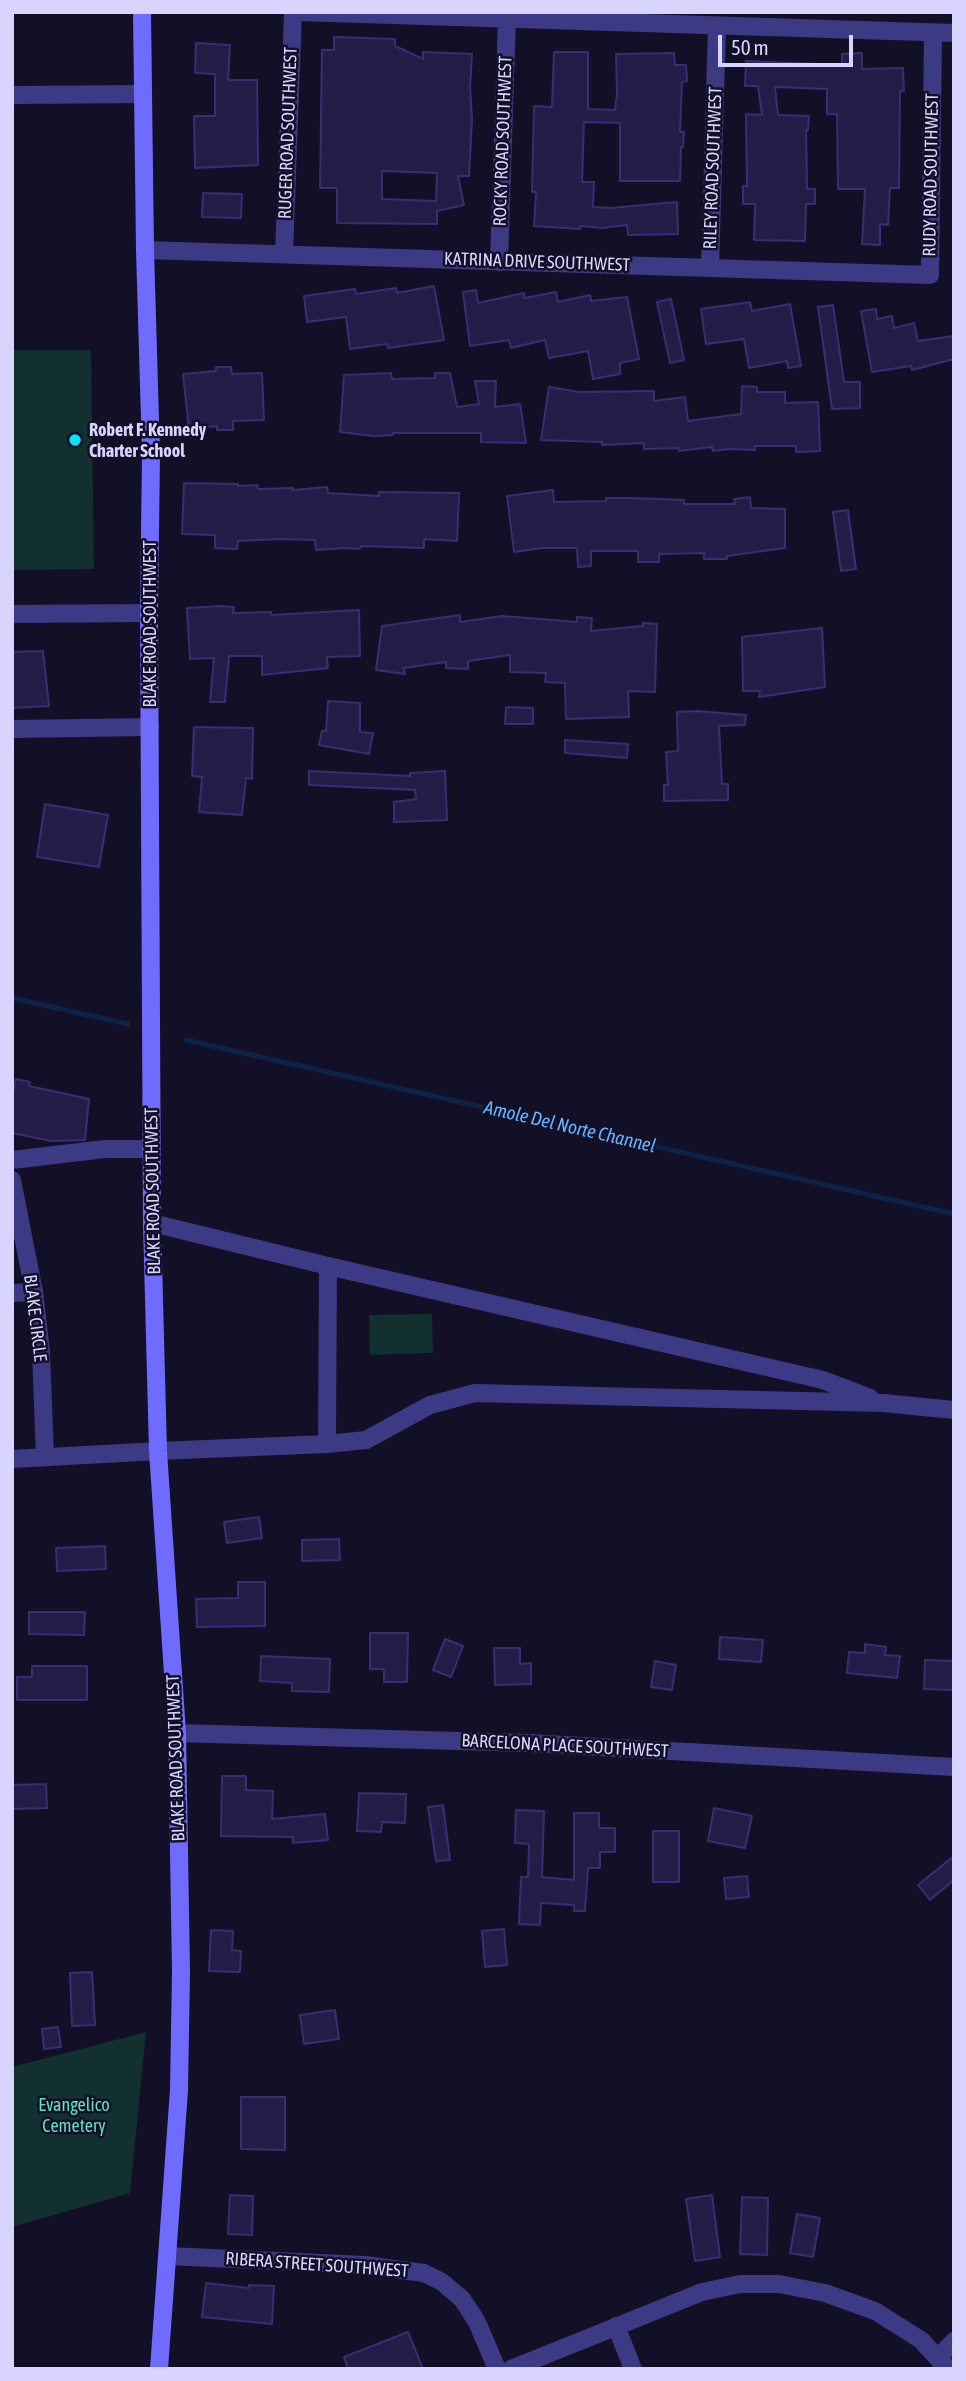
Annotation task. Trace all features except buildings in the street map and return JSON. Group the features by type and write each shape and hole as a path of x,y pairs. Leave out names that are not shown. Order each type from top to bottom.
{"main road":[{"name":"BLAKE ROAD SOUTHWEST","path":"142,12 151,453 149,613 152,1223 158,1451 177,1733 181,1971 179,2091 159,2369"}],"street":[{"name":"RUGER ROAD SOUTHWEST","path":"284,254 293,12"},
{"path":"300,12 954,33"},
{"name":"ROCKY ROAD SOUTHWEST","path":"499,262 507,19"},
{"name":"RILEY ROAD SOUTHWEST","path":"709,267 717,26"},
{"name":"RUDY ROAD SOUTHWEST","path":"930,275 933,33"},
{"path":"12,95 143,94"},
{"name":"KATRINA DRIVE SOUTHWEST","path":"145,250 930,275"},
{"path":"12,614 149,613"},
{"path":"12,729 150,727"},
{"path":"12,1160 106,1149 151,1149"},
{"name":"BLAKE CIRCLE","path":"12,1180 34,1292 41,1352 45,1457"},
{"path":"152,1223 824,1380 883,1403"},
{"path":"327,1444 328,1266"},
{"path":"12,1293 34,1292"},
{"path":"12,1459 366,1440 430,1405 475,1393 883,1403 954,1410"},
{"name":"BARCELONA PLACE SOUTHWEST","path":"177,1733 528,1743 954,1767"},
{"name":"RIBERA STREET SOUTHWEST","path":"168,2256 363,2265 424,2273 462,2299 477,2322 497,2369"},
{"path":"511,2369 702,2292 740,2284 779,2284 825,2293 875,2311 921,2340 943,2363 954,2341"},
{"path":"616,2326 633,2369"}],"green space":[{"path":"12,350 91,350 94,569 12,570"},
{"path":"432,1314 433,1353 370,1355 369,1315"},
{"name":"Evangelico Cemetery","path":"146,2032 130,2193 12,2227 12,2067"}],"waterway":[{"name":"Amole Del Norte Channel","path":"12,998 128,1024"},
{"name":"Amole Del Norte Channel","path":"186,1040 954,1214"}],"place":[{"name":"Robert F. Kennedy Charter School","path":"75,440"}]}
